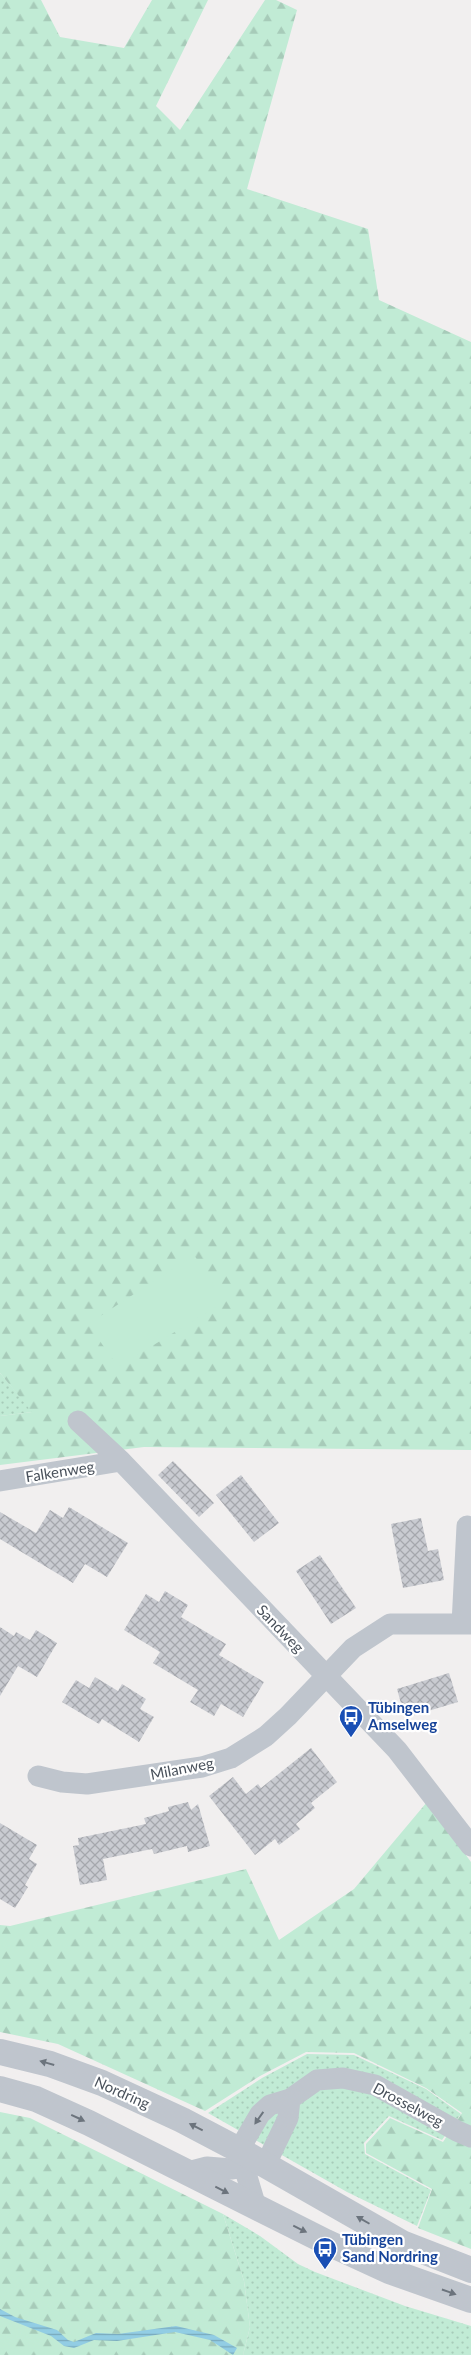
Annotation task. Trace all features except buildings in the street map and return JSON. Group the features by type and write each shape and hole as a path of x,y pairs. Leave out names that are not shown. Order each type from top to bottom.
{"street":[{"name":"Sandweg","path":"78,1421 121,1461 397,1750 471,1846"},
{"name":"Falkenweg","path":"0,1481 121,1461"},
{"path":"467,1526 467,1624"},
{"name":"Milanweg","path":"38,1776 62,1782 87,1784 202,1767 231,1758 281,1723 353,1648 390,1624 467,1624"},
{"name":"Nordring","path":"0,2052 50,2064 102,2084 402,2242 471,2270"},
{"name":"Drosselweg","path":"250,2161 260,2114 270,2105 290,2099 317,2080 343,2078 375,2085 457,2132 471,2137"},
{"path":"0,2089 36,2099 389,2271 471,2300"},
{"path":"256,2207 250,2161 288,2118 290,2099"},
{"name":"Nordring","path":"188,2172 207,2167 250,2161"}],"green space":[{"path":"0,0 41,0 60,37 124,48 152,0 208,0 156,106 180,130 265,0 276,0 297,10 247,189 368,229 379,300 471,342 471,1450 144,1447 0,1465 0,1416 32,1412 0,1373"},
{"path":"194,1255 225,1301 118,1367 88,1324"},
{"path":"0,1373 33,1412 0,1416"},
{"path":"427,1802 471,1862 471,2249 418,2228 432,2189 366,2153 366,2144 390,2118 443,2142 462,2113 426,2088 354,2053 306,2052 260,2076 205,2111 58,2044 0,2032 0,1925 10,1926 246,1869 279,1940 354,1889"},
{"path":"307,2054 354,2055 426,2089 461,2114 442,2140 389,2116 364,2143 365,2154 431,2190 417,2226 347,2192 208,2113 262,2078"},
{"path":"0,2112 30,2118 223,2214 244,2281 250,2327 243,2355 0,2355"},
{"path":"223,2214 260,2236 298,2264 315,2272 405,2306 471,2326 471,2355 243,2355 250,2327 244,2281"}],"water":[{"path":"0,2309 15,2317 57,2330 68,2340 74,2342 96,2333 118,2334 176,2326 214,2335 237,2348 233,2355 210,2340 175,2332 117,2341 94,2340 74,2348 64,2346 51,2336 0,2316"}],"place":[{"name":"Tübingen Amselweg","path":"351,1738"},
{"name":"Tübingen Sand Nordring","path":"325,2270"}]}
